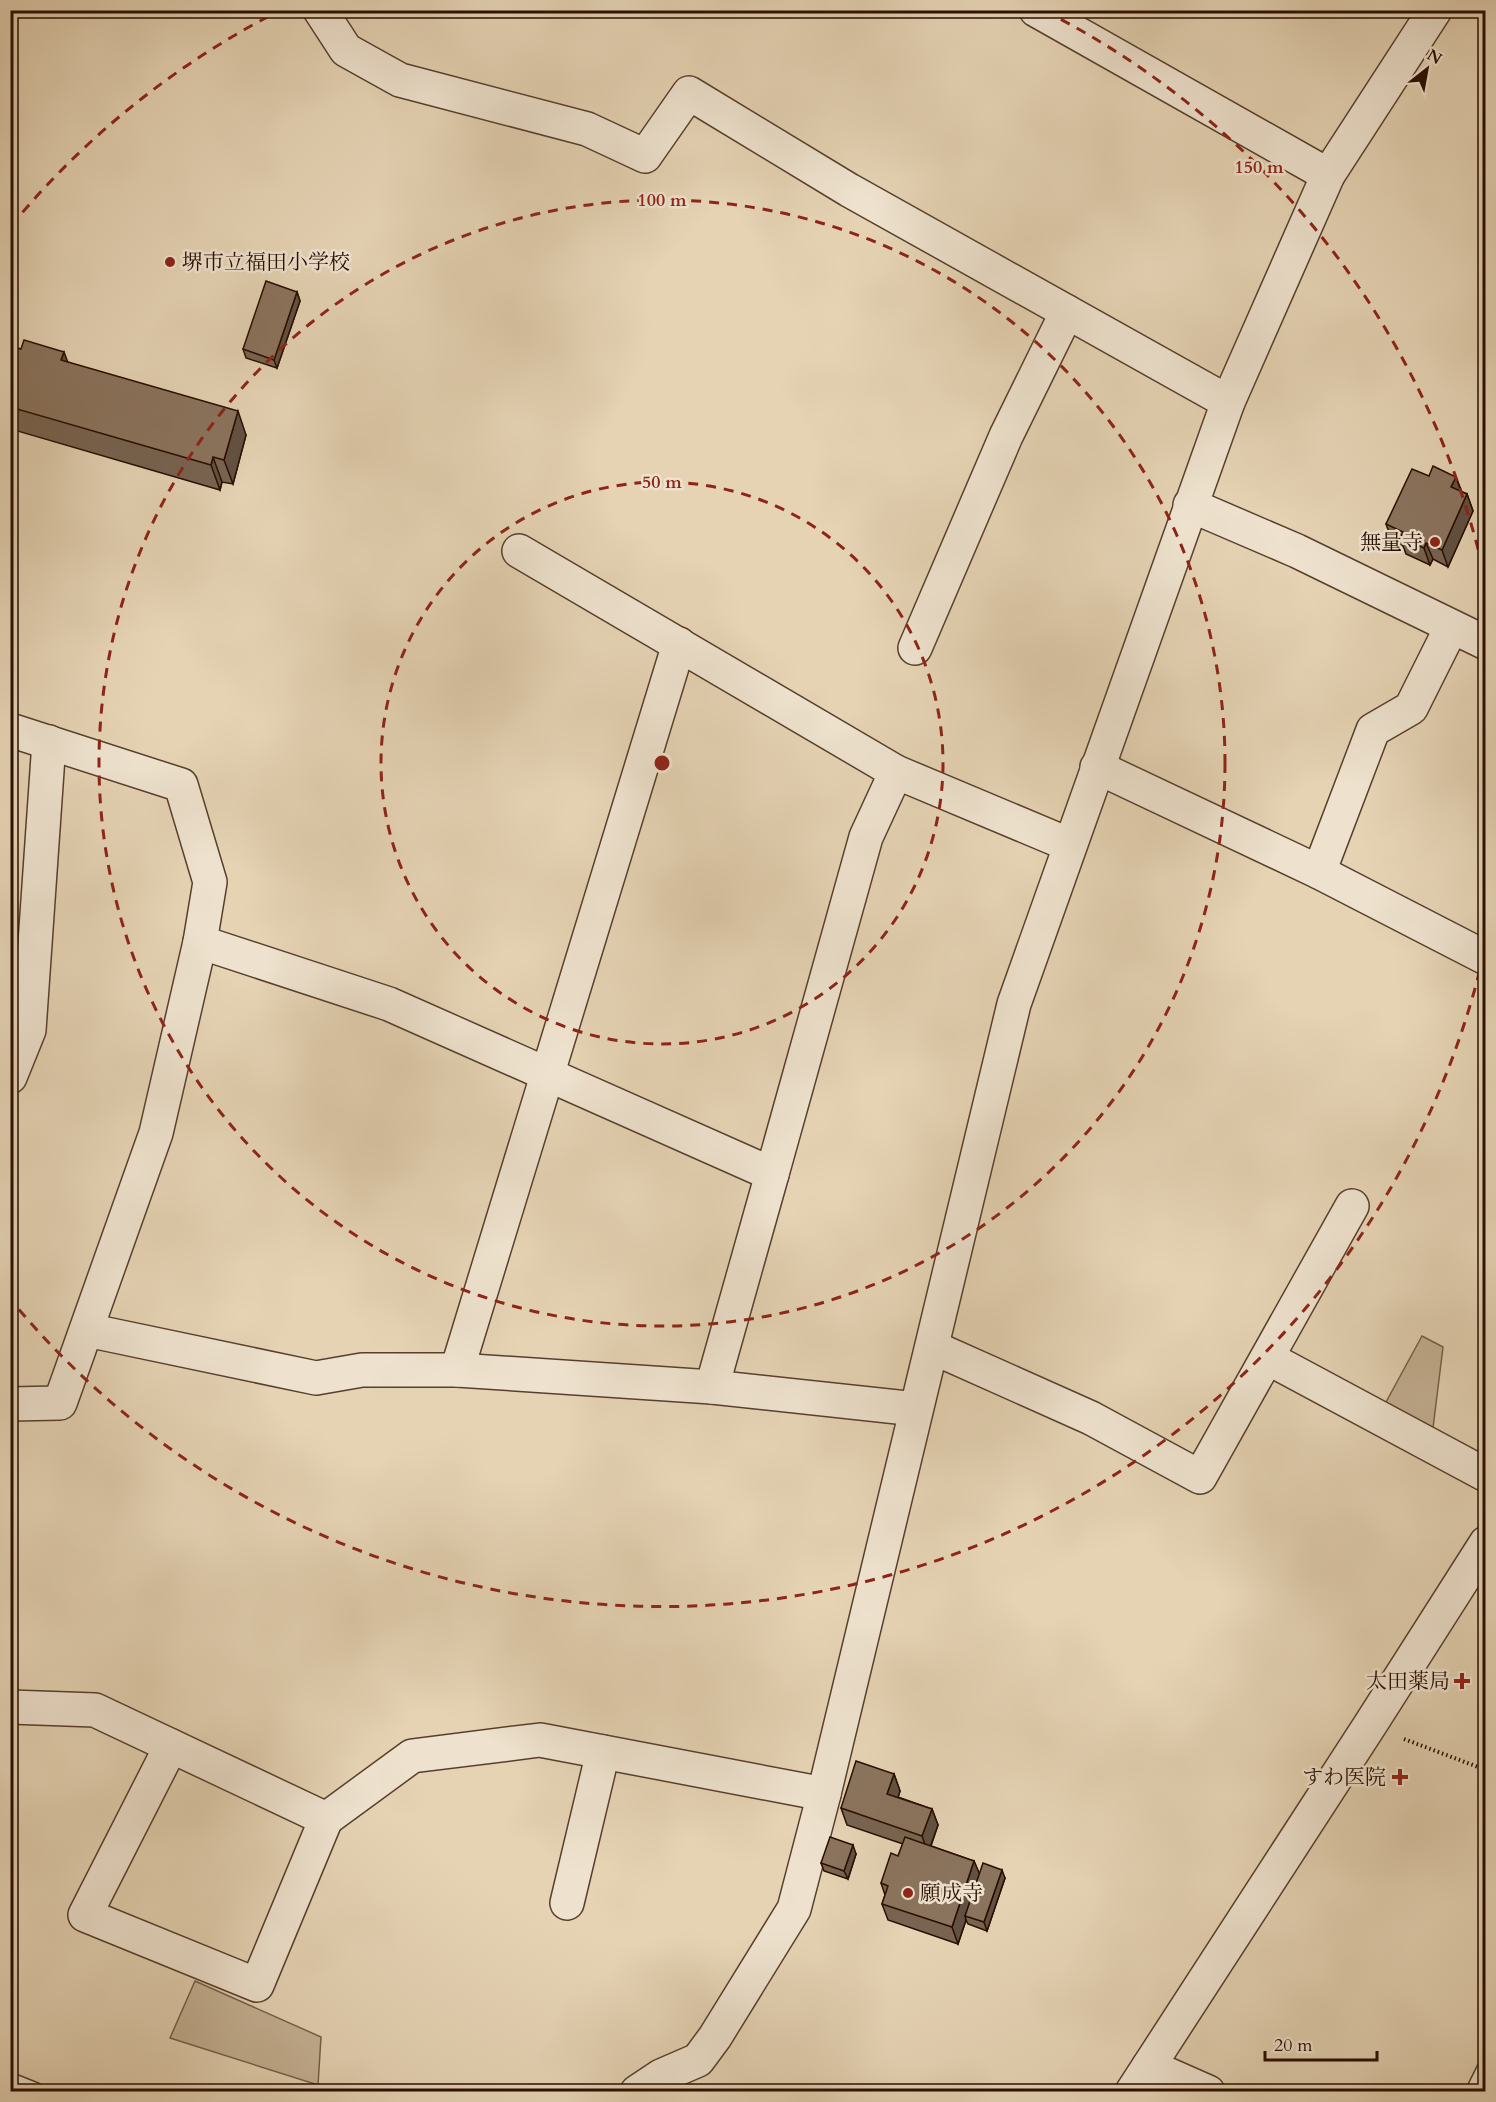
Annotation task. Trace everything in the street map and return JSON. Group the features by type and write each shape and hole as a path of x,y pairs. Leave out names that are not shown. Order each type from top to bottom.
{"street":[{"path":"320,10 346,50 400,80 586,129 645,156 689,93 849,190 1228,402"},
{"path":"1036,10 1328,175"},
{"path":"691,2091 698,2060 715,2037 794,1909 824,1794 1014,1004 1190,506 1228,402 1328,175 1435,10"},
{"path":"915,648 1006,436 1067,312"},
{"path":"1190,506 1297,551 1485,644"},
{"path":"519,551 896,772 1070,845"},
{"path":"1319,872 1374,730 1411,708 1451,628"},
{"path":"457,1370 680,644"},
{"path":"10,730 181,785 210,882 200,942 156,1133 60,1403 10,1404"},
{"path":"10,1077 29,1030 49,742"},
{"path":"1097,767 1319,872 1485,958"},
{"path":"712,1387 866,837 896,772"},
{"path":"200,942 389,1004 772,1174"},
{"path":"932,1347 1090,1419 1200,1477 1352,1206"},
{"path":"87,1330 316,1378 362,1370 457,1370 712,1387 916,1409"},
{"path":"1268,1358 1485,1475"},
{"path":"1208,2091 1140,2079 1370,1725 1485,1543"},
{"path":"10,1707 96,1710 326,1819"},
{"path":"171,1746 85,1915 257,1985 326,1819 412,1756 540,1740 824,1794"},
{"path":"567,1903 603,1752"},
{"path":"637,2091 661,2076 698,2060"}],"lane":[{"path":"1475,2091 1485,2070"},
{"path":"10,2082 35,2091"}],"path":[{"path":"1370,1725 1388,1734 1485,1770"}],"shaded area":[{"path":"1422,1336 1443,1347 1433,1428 1385,1404"},
{"path":"195,1981 321,2037 318,2085 170,2038"}],"building":[{"path":"266,281 297,292 274,360 243,349"},
{"path":"24,340 64,352 61,360 238,411 224,460 213,457 211,465 10,407 10,388 17,363 10,361 10,346 21,349"},
{"path":"1433,466 1456,477 1451,487 1467,494 1442,550 1426,543 1424,548 1400,538 1403,532 1386,524 1412,469 1429,476"},
{"path":"856,1761 894,1774 887,1794 932,1809 922,1836 841,1808"},
{"path":"830,1837 853,1845 844,1871 821,1863"},
{"path":"905,1837 974,1861 952,1927 882,1904 888,1886 881,1883 891,1853 898,1856"},
{"path":"983,1863 1002,1870 984,1922 965,1916"}],"place":[{"name":"堺市立福田小学校","path":"170,262"},
{"name":"無量寺","path":"1435,542"},
{"name":"太田薬局","path":"1462,1681"},
{"name":"すわ医院","path":"1400,1777"},
{"name":"願成寺","path":"908,1893"}]}
